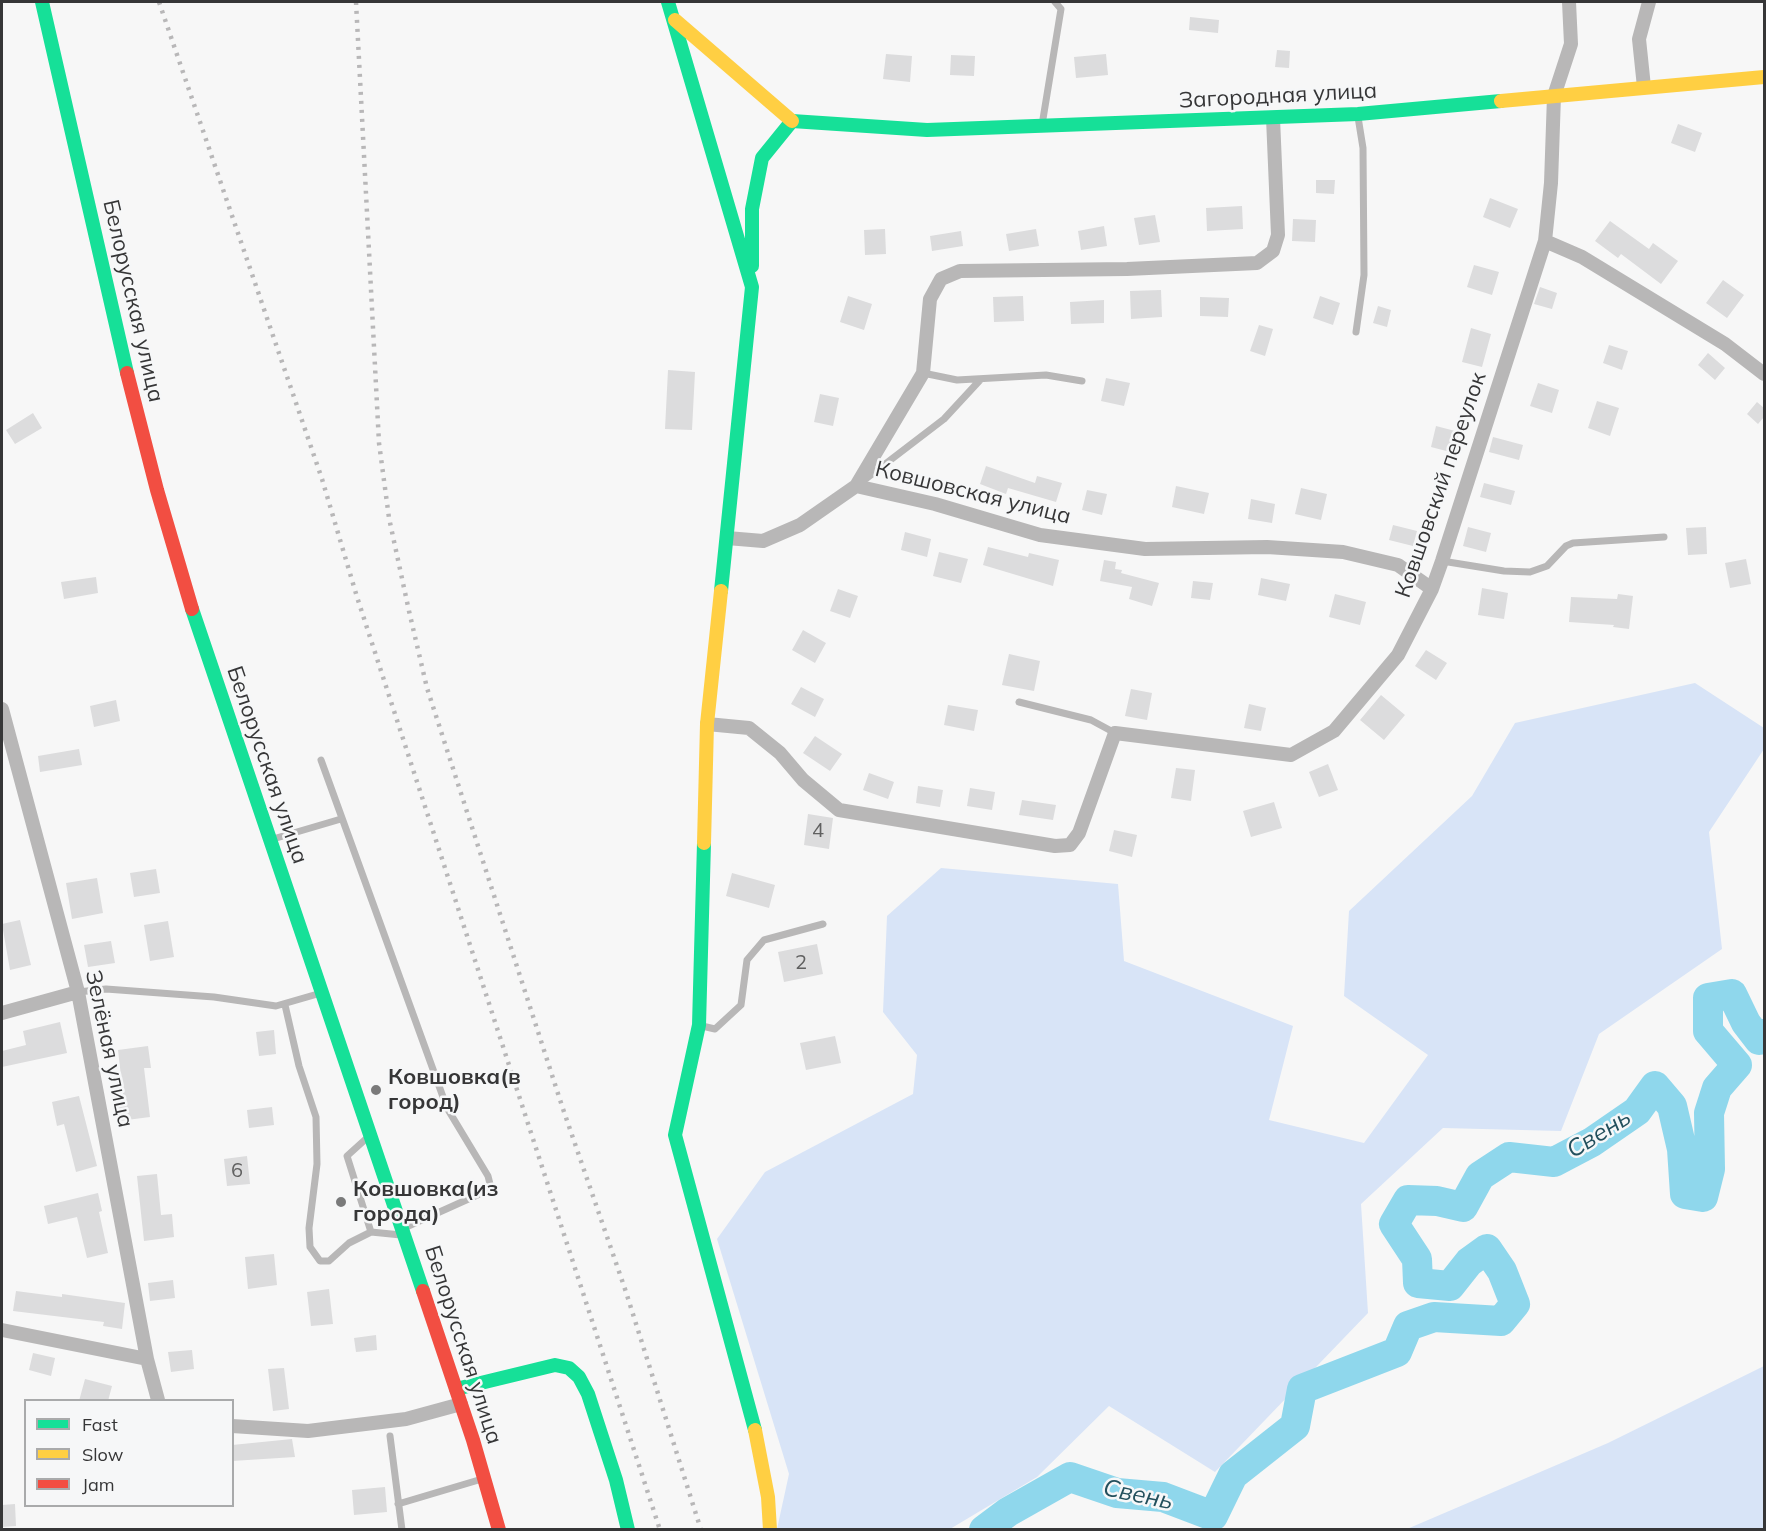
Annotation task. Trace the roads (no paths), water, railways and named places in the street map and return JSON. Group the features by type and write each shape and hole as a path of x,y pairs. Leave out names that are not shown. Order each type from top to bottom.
{"street":[{"name":"Белорусская улица","path":"42,2 119,339 157,490 192,609 456,1389 499,1530"},
{"path":"668,2 752,287"},
{"name":"Ковшовский переулок","path":"1115,734 1290,755 1334,731 1398,655 1432,589 1442,561 1545,241 1551,183 1554,96 1571,44 1569,2"},
{"path":"1644,87 1639,39 1649,2"},
{"path":"675,20 792,121 762,158 752,209 752,287 707,724 699,1025 675,1135 756,1437 768,1497 770,1530"},
{"name":"Загородная улица","path":"792,121 927,130 1273,118 1358,114 1764,77"},
{"path":"856,486 923,373 930,299 941,279 960,271 1127,269 1257,263 1273,251 1278,235 1273,118"},
{"path":"1545,241 1592,263 1725,344 1764,374"},
{"name":"Ковшовская улица","path":"727,538 763,541 800,525 856,486 935,504 1040,535 1145,549 1266,547 1343,552 1398,566 1432,589"},
{"name":"Зелёная улица","path":"2,710 78,992 147,1359 157,1399"},
{"path":"707,724 749,728 780,753 803,780 839,810 1055,846 1070,845 1079,833 1115,734"},
{"path":"2,1013 78,992"},
{"path":"2,1330 147,1359"},
{"path":"456,1389 555,1365 569,1368 579,1377 588,1394 616,1480 628,1530"},
{"path":"234,1426 308,1431 406,1419 461,1404"}],"lane":[{"path":"1042,127 1061,9 1055,2"},
{"path":"1356,332 1364,275 1363,148 1358,114"},
{"path":"923,373 957,380 1046,375 1082,381"},
{"path":"856,486 944,419 981,379"},
{"path":"1442,561 1504,571 1530,572 1548,566 1566,546 1573,543 1664,537"},
{"path":"1019,702 1091,720 1115,734"},
{"path":"285,1005 299,1066 316,1117 317,1164 309,1228 310,1247 320,1261 329,1261 349,1243 371,1232 403,1232 484,1192 490,1184 488,1176 447,1108 321,760"},
{"path":"270,840 341,819"},
{"path":"699,1025 715,1029 741,1005 747,960 764,940 823,924"},
{"path":"78,992 106,989 285,1005 322,993"},
{"path":"370,1135 347,1156 371,1232"},
{"path":"390,1436 402,1530"},
{"path":"398,1504 484,1479"}],"waterway":[{"name":"Свень","path":"984,1530 1008,1512 1070,1477 1117,1493 1163,1497 1213,1516 1233,1475 1295,1426 1302,1389 1397,1352 1408,1326 1434,1317 1501,1321 1515,1304 1502,1271 1487,1249 1469,1262 1450,1286 1418,1283 1417,1259 1394,1224 1408,1200 1437,1201 1463,1207 1480,1176 1509,1157 1554,1162 1592,1142 1637,1111 1655,1086 1672,1106 1682,1149 1685,1194 1703,1197 1710,1169 1709,1113 1717,1088 1737,1065 1708,1031 1708,998 1732,994 1746,1023 1759,1040 1764,1034"}],"railway":[{"path":"159,2 322,479 357,597 660,1530"},
{"path":"356,2 379,443 389,518 409,611 427,688 562,1106 626,1292 701,1530"}],"place":[{"name":"Ковшовка(в город)","path":"376,1090"},
{"name":"Ковшовка(из города)","path":"341,1202"}]}
